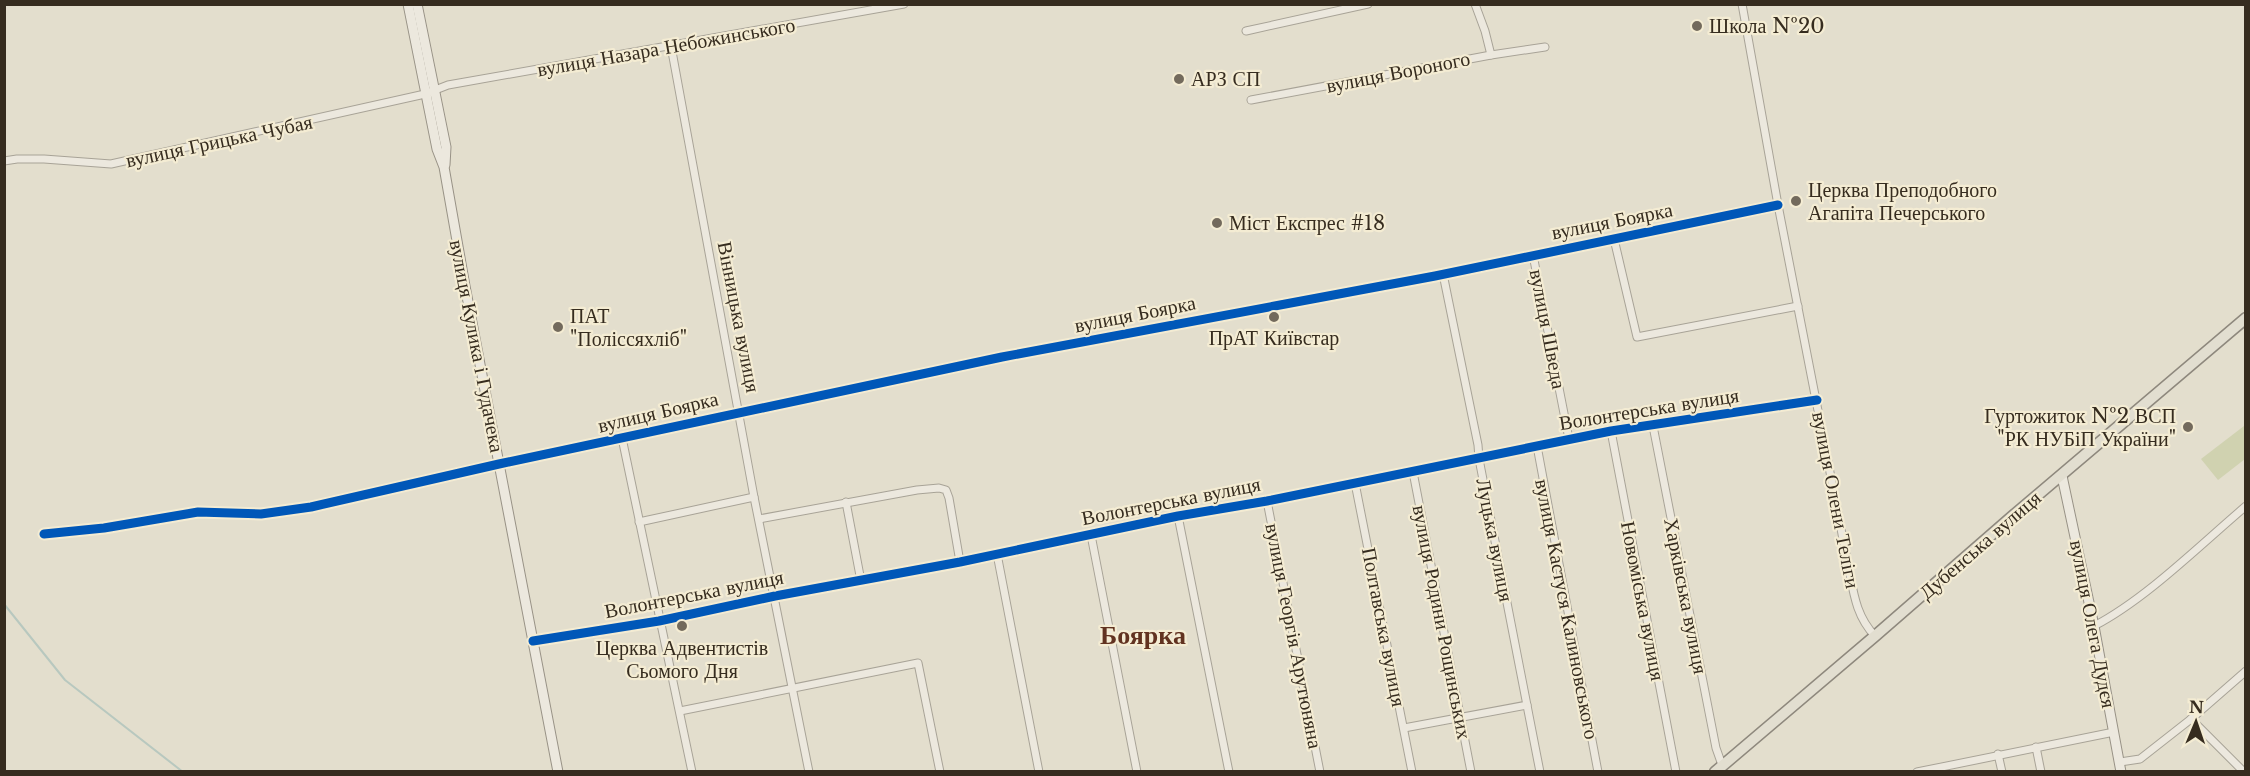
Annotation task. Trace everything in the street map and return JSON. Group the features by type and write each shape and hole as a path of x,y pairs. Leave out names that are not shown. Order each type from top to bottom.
{"main road":[{"name":"вулиця Кулика і Гудачека","path":"408,4 430,92"},
{"name":"вулиця Кулика і Гудачека","path":"417,4 437,149 444,167 558,771"},
{"name":"Дубенська вулиця","path":"1718,768 2246,318"},
{"name":"вулиця Олега Дудєя","path":"2062,476 2121,767"}],"street":[{"name":"вулиця Назара Небожинського","path":"430,92 448,85 904,4"},
{"path":"1246,31 1368,4"},
{"path":"1475,4 1491,55"},
{"name":"вулиця Олени Теліги","path":"1742,4 1778,205 1857,610 1864,624 1875,636"},
{"name":"Вінницька вулиця","path":"671,46 754,498 809,771"},
{"name":"вулиця Вороного","path":"1251,100 1545,47"},
{"name":"вулиця Грицька Чубая","path":"4,161 44,159 111,164 430,92"},
{"name":"вулиця Боярка","path":"44,534 104,528 198,512 261,514 311,507 738,412 1002,357 1443,274 1778,205"},
{"path":"1614,239 1637,337 1798,306"},
{"name":"вулиця Шведа","path":"1533,255 1569,439"},
{"name":"Луцька вулиця","path":"1443,274 1540,771"},
{"name":"Волонтерська вулиця","path":"533,642 659,621 1611,431 1817,400"},
{"name":"Харківська вулиця","path":"1653,426 1718,768"},
{"name":"Новоміська вулиця","path":"1611,431 1676,771"},
{"path":"622,438 692,771"},
{"name":"вулиця Кастуся Калиновського","path":"1537,446 1598,771"},
{"name":"вулиця Родини Рощинських","path":"1413,472 1471,771"},
{"name":"Полтавська вулиця","path":"1355,483 1412,771"},
{"path":"759,519 846,502 939,488 946,490 960,562"},
{"path":"639,522 754,498"},
{"name":"вулиця Георгія Арутюняна","path":"1267,501 1320,771"},
{"path":"846,502 861,581"},
{"path":"2094,626 2110,618 2149,588 2246,506"},
{"path":"1178,516 1229,771"},
{"path":"1092,535 1137,771"},
{"path":"997,554 1040,771"},
{"path":"681,711 918,663 940,771"},
{"path":"2121,767 2140,759 2191,719 2246,671"},
{"path":"1404,728 1527,705"},
{"path":"2191,719 2244,771"},
{"path":"1917,771 1956,767 1998,754 2114,732"},
{"path":"2036,747 2041,771"},
{"path":"1998,754 2002,771"}],"green space":[{"path":"2244,426 2245,459 2218,480 2201,459"}],"waterway":[{"path":"4,604 65,680 183,772"}],"cycle path":[{"path":"44,534 104,528 198,512 261,514 311,507 499,464 1002,357 1435,276 1778,205"},
{"path":"533,641 659,621 775,596 960,562 1178,516 1267,501 1611,431 1817,400"}],"place":[{"name":"Школа №20","path":"1697,26"},
{"name":"АРЗ СП","path":"1179,79"},
{"name":"Церква Преподобного Агапіта Печерського","path":"1796,201"},
{"name":"Міст Експрес #18","path":"1217,223"},
{"name":"ПрАТ Київстар","path":"1274,317"},
{"name":"ПАТ \"Поліссяхліб\"","path":"558,327"},
{"name":"Гуртожиток №2 ВСП \"РК НУБіП України\"","path":"2188,427"},
{"name":"Церква Адвентистів Сьомого Дня","path":"682,626"}],"district":[{"name":"Боярка","path":"1143,635"}]}
